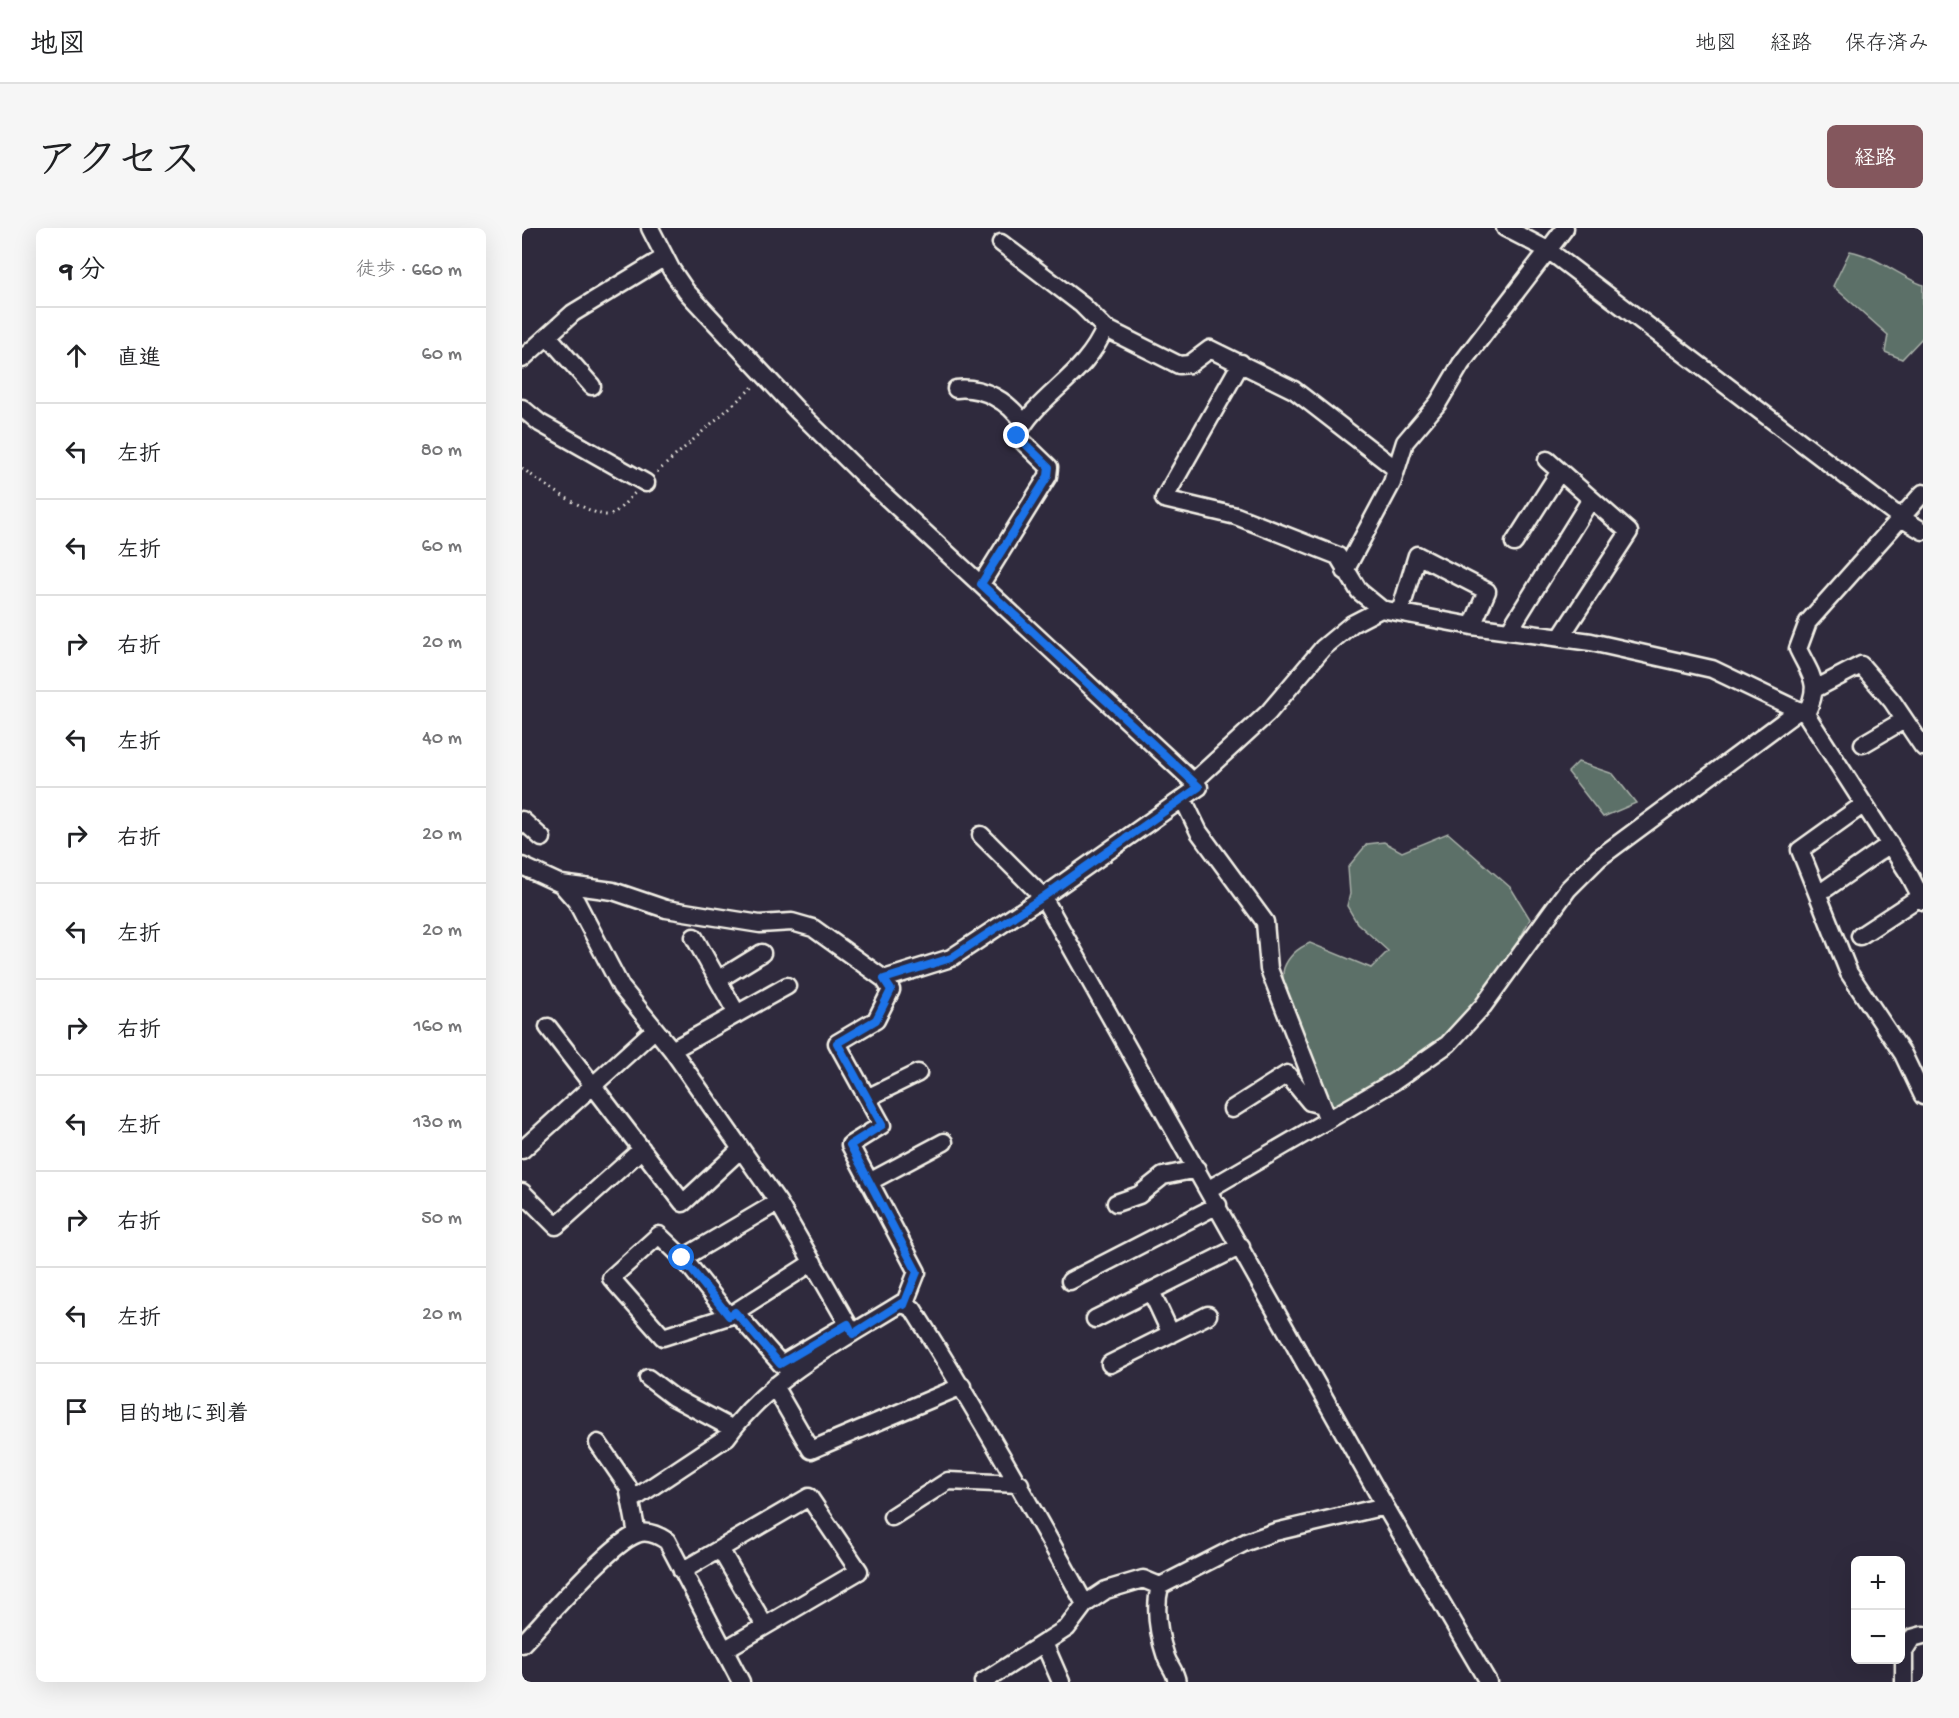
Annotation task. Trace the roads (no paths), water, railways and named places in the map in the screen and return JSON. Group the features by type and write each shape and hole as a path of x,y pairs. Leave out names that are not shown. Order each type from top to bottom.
{"street":[{"path":"650,228 665,258 686,291 765,376 868,480 1199,787 1043,897 951,958 884,979"},
{"path":"1505,228 1548,250 1901,518 1923,531"},
{"path":"1345,571 1396,469 1405,442 1438,403 1461,364 1565,228"},
{"path":"1001,243 1082,306 1105,328 1179,365 1190,364 1210,349 1241,363 1294,390 1396,469"},
{"path":"522,359 573,313 665,258"},
{"path":"981,584 1048,476 1049,467 1017,436 1023,423 1097,347 1105,328"},
{"path":"548,336 592,386"},
{"path":"1241,363 1164,499 1236,516 1338,556 1359,591 1381,609 1472,626 1591,642 1712,669 1803,712 1890,844 1917,872 1922,898 1860,936"},
{"path":"957,388 974,387 1015,410 1023,423"},
{"path":"522,408 540,423 646,483"},
{"path":"1514,543 1554,466 1629,532 1560,638"},
{"path":"1209,1189 1325,1112 1395,1081 1448,1044 1484,1006 1568,889 1599,858 1803,712 1815,695 1815,689 1798,650 1809,622 1923,493"},
{"path":"1509,631 1591,499"},
{"path":"1400,612 1417,555 1487,591 1472,626"},
{"path":"1193,782 1268,713 1323,648 1352,624 1381,609"},
{"path":"1815,689 1861,665 1923,746"},
{"path":"1863,744 1904,720"},
{"path":"1183,799 1199,832 1265,922 1269,969 1325,1112"},
{"path":"1864,804 1800,850 1848,973 1903,1054 1923,1096"},
{"path":"522,820 542,838"},
{"path":"981,836 1043,897 1385,1506 1488,1682"},
{"path":"1827,888 1890,844"},
{"path":"522,866 561,884 613,891 666,909 760,924 792,922 813,928 884,979 891,990 876,1020 837,1043 882,1125 850,1145 917,1272 904,1305"},
{"path":"561,884 576,901 621,987 672,1050 778,1202 851,1329"},
{"path":"694,937 737,1014"},
{"path":"718,980 762,953"},
{"path":"672,1050 787,986"},
{"path":"548,1027 683,1203 741,1149"},
{"path":"522,1150 654,1030"},
{"path":"867,1098 918,1073"},
{"path":"1232,1109 1287,1074 1310,1102 1325,1112"},
{"path":"869,1182 944,1142"},
{"path":"522,1192 556,1226 642,1149"},
{"path":"1116,1203 1139,1195 1162,1176 1197,1169"},
{"path":"682,1258 778,1202"},
{"path":"1070,1281 1218,1205"},
{"path":"813,1262 732,1314 663,1337 611,1278 659,1236 682,1258 732,1314 780,1364 902,1303 913,1309 1020,1484 1085,1604"},
{"path":"1095,1319 1241,1246"},
{"path":"1151,1291 1171,1334"},
{"path":"1110,1364 1208,1315"},
{"path":"632,1500 727,1437 774,1386 851,1329"},
{"path":"648,1377 673,1396 733,1429"},
{"path":"774,1386 811,1450 962,1386"},
{"path":"598,1443 628,1487 637,1534"},
{"path":"892,1517 948,1481 1020,1484"},
{"path":"682,1571 809,1497 859,1571 724,1650"},
{"path":"1177,1682 1175,1669 1166,1659 1155,1606 1160,1586 1245,1542 1275,1532 1385,1506"},
{"path":"522,1644 616,1547 637,1534 657,1534 666,1541 741,1682"},
{"path":"720,1548 765,1626"},
{"path":"983,1682 1067,1628 1085,1604 1106,1590 1143,1579 1160,1586"},
{"path":"1904,1682 1904,1651 1912,1638 1923,1635"},
{"path":"1044,1642 1061,1682"}]}
